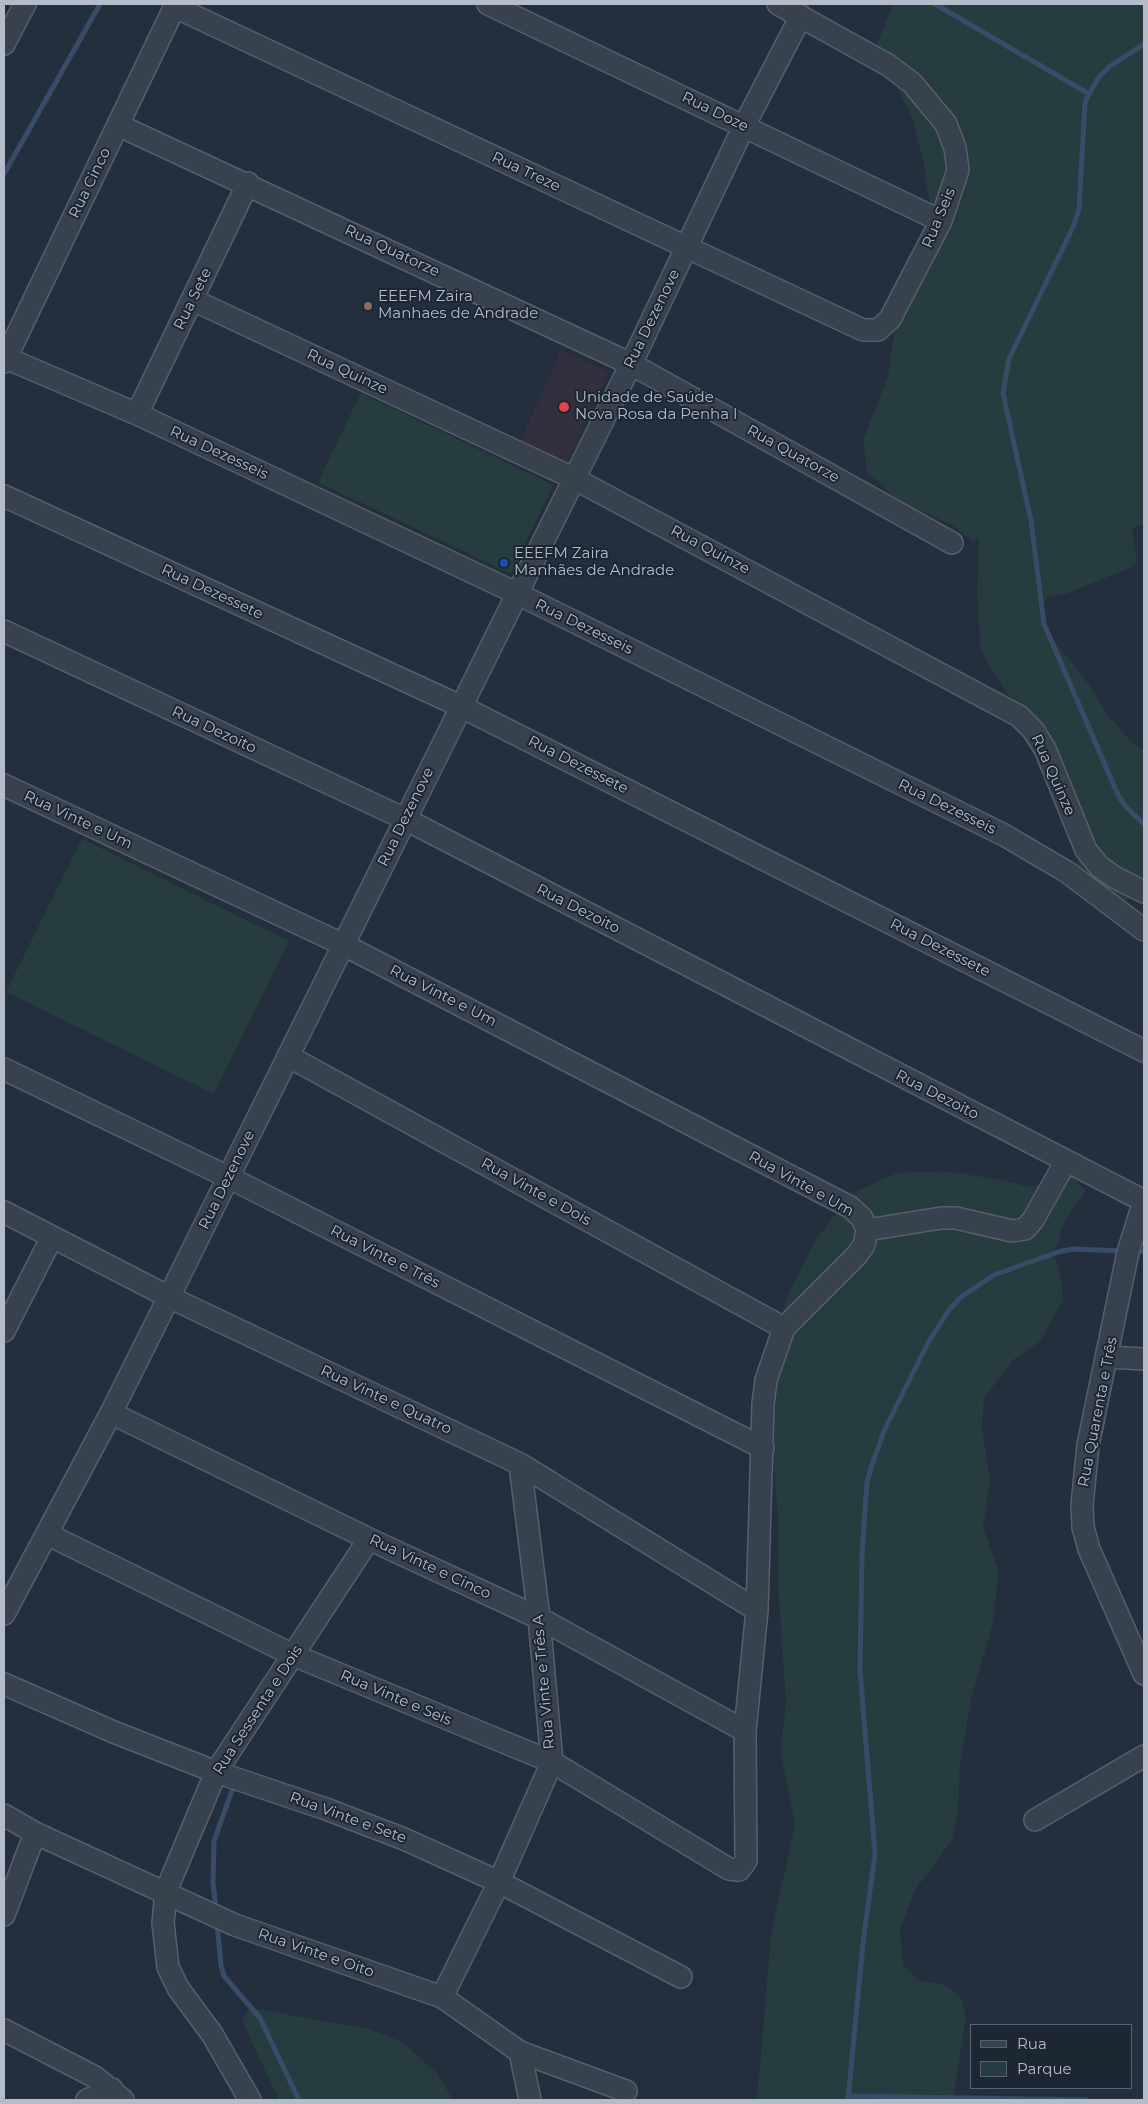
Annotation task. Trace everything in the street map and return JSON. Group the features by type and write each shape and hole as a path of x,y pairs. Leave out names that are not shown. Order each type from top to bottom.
{"street":[{"path":"4,44 25,4"},
{"name":"Rua Doze","path":"488,4 941,221"},
{"name":"Rua Seis","path":"778,4 888,65 912,83 946,124 955,148 958,170 941,221 890,319 878,330"},
{"name":"Rua Cinco","path":"5,360 175,5"},
{"name":"Rua Treze","path":"175,5 863,330 878,330"},
{"name":"Rua Dezenove","path":"4,1614 111,1413 169,1297 344,945 404,819 631,364 744,126 801,16"},
{"name":"Rua Quatorze","path":"118,125 248,183 631,364 952,543"},
{"name":"Rua Sete","path":"137,414 248,183"},
{"name":"Rua Quinze","path":"192,300 573,478 1020,716 1033,730 1045,750 1086,850 1099,866 1114,877 1144,892"},
{"name":"Rua Dezesseis","path":"5,360 137,414 516,593 1038,853 1144,930"},
{"name":"Rua Dezessete","path":"4,496 460,706 1144,1051"},
{"name":"Rua Dezoito","path":"4,631 404,819 1144,1201"},
{"name":"Rua Vinte e Um","path":"4,785 344,945 850,1207 862,1218 867,1230"},
{"name":"Rua Vinte e Dois","path":"288,1056 784,1328"},
{"name":"Rua Vinte e Três","path":"4,1070 228,1178 763,1448"},
{"path":"745,1731 757,1610 763,1404 766,1380 784,1328 856,1256 864,1245 867,1230 941,1218 956,1218 1012,1231 1025,1229 1033,1220 1066,1161"},
{"name":"Rua Quarenta e Três","path":"1144,1201 1128,1252 1083,1478 1083,1527 1089,1549 1144,1674"},
{"name":"Rua Vinte e Quatro","path":"4,1212 169,1297 520,1464 757,1610"},
{"path":"4,1331 52,1237"},
{"path":"1108,1357 1144,1359"},
{"name":"Rua Vinte e Cinco","path":"111,1413 369,1539 539,1618 745,1731"},
{"name":"Rua Vinte e Três A","path":"442,1997 499,1882 552,1762 539,1618 520,1464"},
{"name":"Rua Vinte e Seis","path":"47,1534 293,1655 552,1762 729,1869 740,1870 746,1860 745,1731"},
{"name":"Rua Sessenta e Dois","path":"250,2100 212,2034 178,1988 168,1967 163,1923 166,1892 216,1772 369,1539"},
{"name":"Rua Vinte e Sete","path":"4,1684 116,1733 216,1772 373,1826 499,1882 681,1977"},
{"path":"1035,1820 1144,1756"},
{"name":"Rua Vinte e Oito","path":"4,1815 36,1833 235,1925 442,1997 520,2052 626,2091"},
{"path":"4,1915 36,1833"},
{"path":"4,2030 77,2066 117,2094"},
{"path":"520,2052 530,2100"},
{"path":"87,2100 117,2094"}],"shaded area":[{"name":"Unidade de Saúde Nova Rosa da Penha I","path":"561,350 609,372 567,463 520,442"}],"green space":[{"path":"893,4 1144,4 1144,524 1134,528 1132,534 1137,561 1132,567 1068,593 1050,596 1041,604 1040,614 1047,632 1085,679 1109,717 1144,752 1144,872 1127,902 1116,905 1084,879 1076,863 1090,842 1088,824 1069,777 1045,733 1025,709 1009,695 987,663 980,644 977,592 979,538 973,541 954,526 899,501 867,472 863,440 888,376 894,334 924,278 931,213 923,159 913,119 895,83 873,54"},
{"path":"361,393 553,485 511,574 318,482"},
{"path":"82,839 289,941 214,1094 6,992"},
{"path":"945,1171 1002,1180 1029,1187 1071,1175 1086,1191 1064,1222 1054,1254 1062,1281 1063,1301 1040,1341 1013,1360 984,1398 982,1428 990,1481 983,1527 999,1572 992,1626 972,1695 960,1762 958,1812 952,1840 915,1890 900,1930 903,1965 920,1981 946,1985 962,1999 966,2017 953,2100 757,2100 771,1935 795,1825 781,1751 786,1701 779,1600 778,1515 765,1379 787,1296 815,1241 850,1194 897,1173"},
{"path":"250,2008 369,2029 402,2042 436,2072 453,2100 279,2100 242,2021"}],"waterway":[{"path":"4,174 100,4"},
{"path":"935,4 1089,94"},
{"path":"1144,44 1109,67 1098,78 1085,103 1079,209 1074,225 1009,359 1003,393 1031,521 1044,624 1119,797 1128,809 1144,824"},
{"path":"848,2100 863,1943 875,1854 860,1670 862,1554 867,1482 872,1465 884,1431 928,1343 949,1310 961,1297 994,1275 1058,1252 1073,1249 1122,1251"},
{"path":"1133,1251 1144,1252"},
{"path":"216,1910 213,1883 214,1841 234,1785"},
{"path":"217,1923 221,1965 224,1976 260,2018 299,2100"},
{"path":"848,2096 1086,2100"}],"place":[{"name":"EEEFM Zaira Manhaes de Andrade","path":"368,306"},
{"name":"Unidade de Saúde Nova Rosa da Penha I","path":"564,407"},
{"name":"EEEFM Zaira Manhães de Andrade","path":"504,563"}]}
